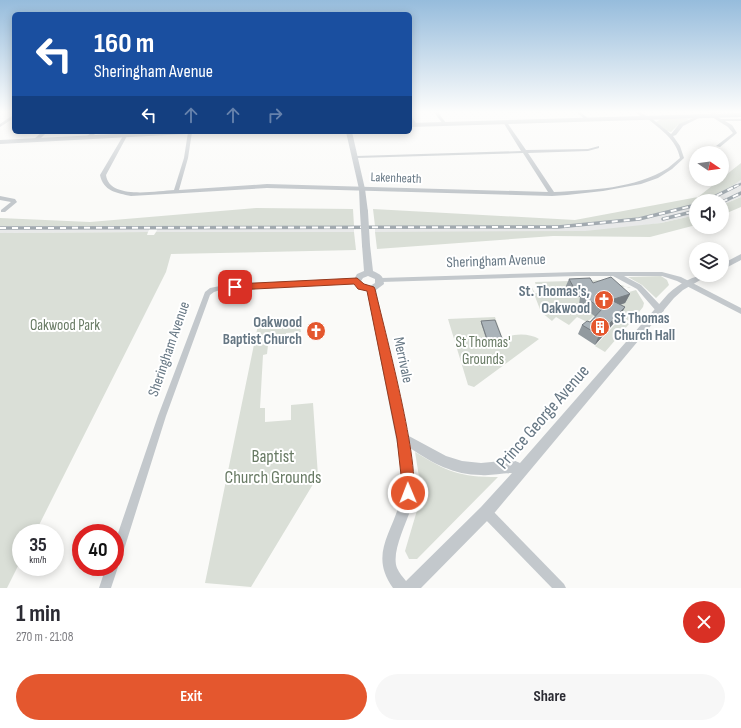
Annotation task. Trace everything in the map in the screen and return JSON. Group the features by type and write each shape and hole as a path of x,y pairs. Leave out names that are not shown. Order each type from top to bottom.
{"street":[{"path":"0,142 80,138"},
{"name":"Lakenheath","path":"123,138 103,175 103,180 107,186 131,194 267,186 552,194 588,192 635,182 668,170 682,158 680,148 671,138"},
{"path":"176,192 186,158 189,138"},
{"path":"351,138 362,188 369,273"},
{"path":"516,138 552,194"},
{"path":"718,146 728,138"},
{"path":"356,157 526,153 588,150 597,147"},
{"path":"0,198 13,200 14,202 3,211"},
{"path":"729,263 741,257"},
{"path":"369,273 376,275 381,280 378,286 371,289 361,287 357,281 360,276 369,273"},
{"name":"Sheringham Avenue","path":"612,274 639,287 660,310"},
{"name":"Sheringham Avenue","path":"381,280 662,274 669,275 741,311"},
{"name":"Sheringham Avenue","path":"124,532 162,416 207,294 212,290 220,288 357,281"},
{"name":"Prince George Avenue","path":"410,588 486,512 674,292 692,282"},
{"name":"Merrivale","path":"371,289 403,439 408,484 407,501 390,551 389,564 393,575 402,588"},
{"path":"403,439 414,442 430,455 462,469 479,470 513,466 521,472"},
{"path":"486,512 560,588"},
{"path":"105,588 109,576"}],"shaded area":[{"path":"741,180 741,197 729,202 729,194 713,194"},
{"path":"689,204 689,217 661,223 608,230 567,232 375,232 375,226 536,225 589,223 641,216"},
{"path":"0,226 151,226 148,232 0,233"},
{"path":"159,226 354,226 354,232 156,232"}],"green space":[{"path":"741,163 741,180 716,194 702,194 712,186 729,186 729,172"},
{"path":"741,197 741,207 729,212 729,202"},
{"path":"689,199 689,205 652,215 585,224 518,226 375,226 373,209 575,220"},
{"path":"256,208 353,209 354,226 0,226 0,218 90,222"},
{"path":"689,217 689,227 650,237 553,236 377,249 375,232 585,231 661,223"},
{"name":"Oakwood Park","path":"148,232 147,235 154,235 156,232 354,232 356,250 171,254 166,272 40,524 12,524 13,576 7,588 0,588 0,233"},
{"path":"661,276 667,280 669,285 656,298 642,285 628,277"},
{"path":"604,280 625,286 612,291 583,295 579,305 595,315 587,322 577,317 569,325 556,317 552,321 541,312 531,286 535,293 538,293 535,282"},
{"path":"636,290 644,303 643,307 631,322 607,309 623,296 630,294 629,292"},
{"name":"St Thomas' Grounds","path":"495,317 503,339 521,334 539,339 474,387 468,385 448,319"},
{"path":"620,319 629,324 605,352 595,346"},
{"name":"Baptist Church Grounds","path":"299,322 301,332 286,333 285,344 268,345 267,354 263,355 260,408 265,408 265,422 291,420 291,405 313,403 318,476 251,587 205,583 258,325"},
{"path":"415,452 445,469 454,472 473,476 498,477 417,559 409,559 405,551 418,507 420,483"}],"building":[{"path":"611,277 630,294 611,300 625,307 599,335 582,325 587,321 590,322 602,309 583,296 584,288 574,288 569,279 590,278 593,283"},
{"path":"495,320 503,341 488,342 481,321"}],"railway":[{"path":"734,187 741,184"},
{"path":"720,194 734,187"},
{"path":"729,199 741,193"},
{"path":"0,228 558,227 639,219 689,207"},
{"path":"663,219 689,213"}],"place":[{"name":"St. Thomas's, Oakwood","path":"604,300"},
{"name":"St Thomas Church Hall","path":"600,327"},
{"name":"Oakwood Baptist Church","path":"316,331"}],"route":[{"path":"235,287 357,281 361,287 371,289 403,439 408,493"}]}
